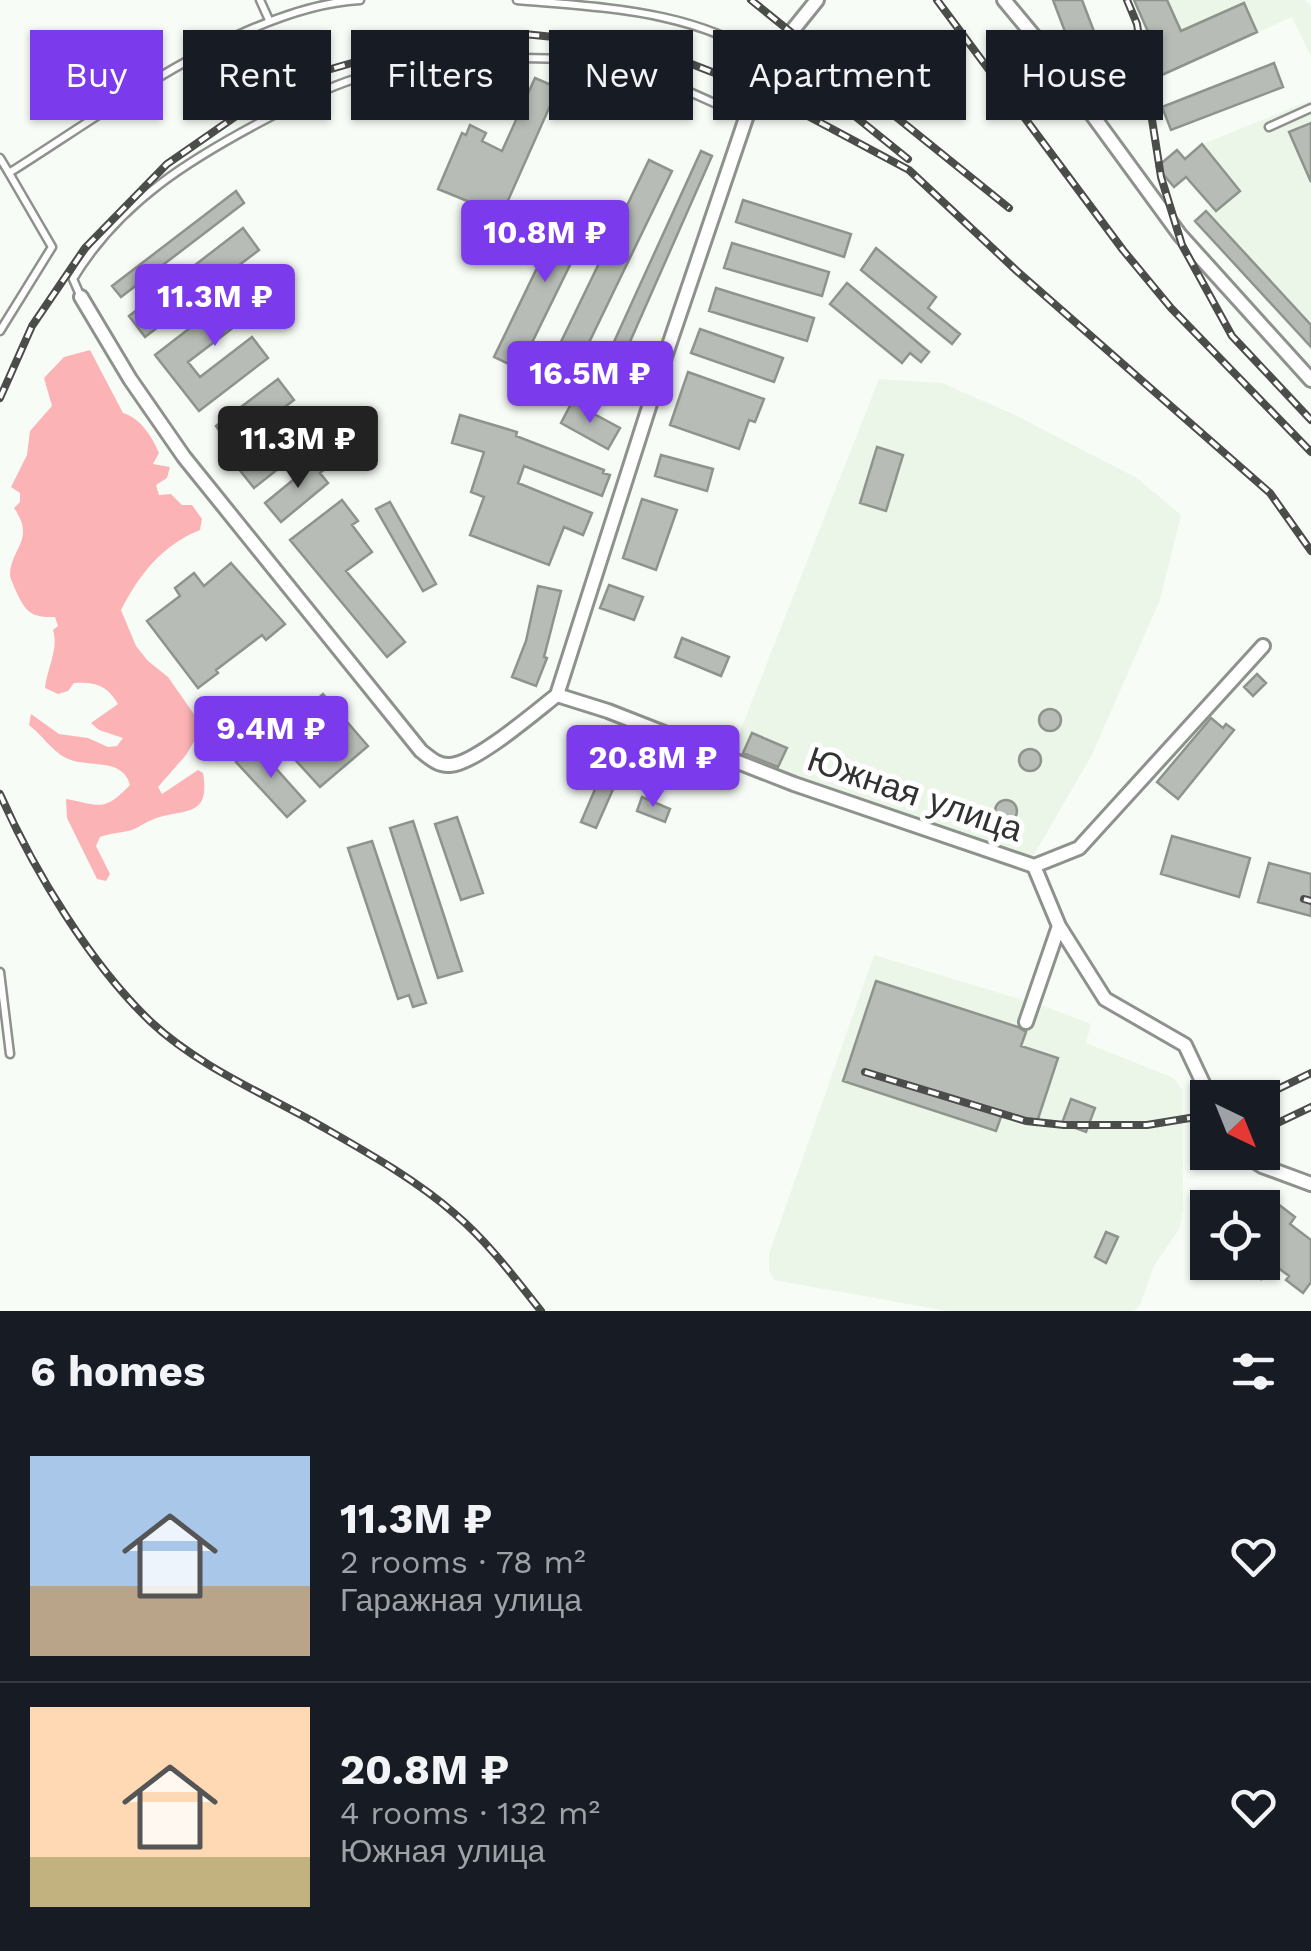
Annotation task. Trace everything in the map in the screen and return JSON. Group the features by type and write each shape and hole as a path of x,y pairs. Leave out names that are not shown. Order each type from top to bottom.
{"street":[{"path":"794,30 817,0"},
{"path":"1004,0 1180,235 1311,380"},
{"path":"81,297 184,458 421,751 438,764 452,766 472,758 557,695 745,120"},
{"path":"1034,866 1078,848 1264,646"},
{"name":"Южная улица","path":"557,695 794,784 1034,866 1059,926 1105,999 1184,1045 1201,1080"},
{"path":"1026,1022 1059,926"},
{"path":"1273,1170 1311,1184"}],"lane":[{"path":"260,0 269,20"},
{"path":"9,172 202,53 269,20 360,0"},
{"path":"517,0 644,10 713,33"},
{"path":"81,297 73,280 82,264 154,186 197,156 300,101 366,76 431,64 527,56 619,68 713,102"},
{"path":"1269,127 1311,108"},
{"path":"0,158 52,247 0,332"},
{"path":"0,972 10,1054"}],"shaded area":[{"path":"1133,0 1306,0 1311,7 1311,57 1292,17 1163,75 1163,30 1146,28"},
{"path":"1311,100 1311,334 1206,211 1223,203 1186,158 1203,144"},
{"path":"90,350 123,413 140,423 153,440 159,453 153,464 170,467 167,478 156,485 159,495 171,494 182,505 192,505 202,519 200,530 174,544 153,562 121,610 136,646 168,677 203,727 186,755 158,787 162,794 198,770 203,773 203,798 192,809 100,837 96,846 110,874 106,881 97,879 67,818 66,799 94,805 107,803 130,785 126,776 112,767 66,758 29,725 31,714 59,734 117,746 123,738 91,723 118,704 105,689 94,684 74,683 68,691 58,694 45,688 54,652 53,630 58,626 55,617 40,616 25,608 10,575 23,536 14,508 20,502 20,493 11,487 27,455 30,431 52,406 44,378 64,357"},
{"path":"879,379 942,383 1013,414 1137,478 1181,515 1160,600 1091,757 1025,870 820,797 727,756"},
{"path":"874,955 1091,1024 1086,1043 1174,1078 1182,1090 1180,1228 1154,1266 1140,1305 1134,1311 947,1311 774,1280 769,1270 769,1254"}],"building":[{"path":"1053,0 1082,0 1094,30 1064,30"},
{"path":"1134,0 1167,0 1181,31 1244,3 1257,32 1163,74 1163,30 1147,30"},
{"path":"1274,63 1283,87 1171,130 1163,107"},
{"path":"535,78 549,84 549,108 490,241 466,229 477,205 438,189 462,133 466,135 470,125 486,133 482,141 502,151 516,120 529,120 529,91"},
{"path":"1311,123 1311,182 1289,132"},
{"path":"1202,144 1240,191 1216,211 1186,177 1174,187 1157,167 1177,150 1185,159"},
{"path":"701,151 712,156 606,396 592,390"},
{"path":"649,160 672,171 567,388 544,377"},
{"path":"236,191 244,203 121,297 112,286"},
{"path":"743,200 851,234 844,257 736,222"},
{"path":"580,202 597,210 519,369 494,357 564,212 573,217"},
{"path":"1206,211 1311,325 1311,347 1195,221"},
{"path":"243,228 259,250 145,337 129,316"},
{"path":"732,243 829,272 822,296 724,268"},
{"path":"876,248 936,297 928,308 960,334 952,344 861,270"},
{"path":"252,280 268,301 188,362 200,377 252,337 268,358 199,411 155,355"},
{"path":"847,283 929,352 921,362 910,353 902,363 830,304"},
{"path":"716,288 814,318 807,341 709,311"},
{"path":"700,329 783,358 774,382 691,353"},
{"path":"688,372 764,399 755,422 749,420 739,449 670,425"},
{"path":"278,379 294,400 231,447 216,426"},
{"path":"572,402 620,428 608,449 561,423"},
{"path":"460,415 517,432 516,436 610,475 602,496 524,466 518,483 592,513 583,535 564,527 549,565 470,535 484,497 471,492 484,452 452,443"},
{"path":"292,426 307,446 254,488 238,468"},
{"path":"877,447 903,455 886,511 860,503"},
{"path":"661,455 713,469 707,491 655,476"},
{"path":"321,457 328,466 320,473 328,483 281,522 265,503"},
{"path":"642,499 677,510 656,570 623,558"},
{"path":"342,500 358,521 352,525 372,552 346,571 405,642 387,657 290,540"},
{"path":"390,502 436,584 423,591 376,509"},
{"path":"231,563 285,624 266,640 262,635 198,688 147,621 180,596 175,588 194,573 204,586"},
{"path":"609,585 643,597 634,620 600,608"},
{"path":"538,586 561,591 544,657 547,658 536,686 512,677 526,641"},
{"path":"682,638 729,657 721,676 675,657"},
{"path":"1257,674 1266,683 1253,696 1244,687"},
{"path":"323,694 368,746 320,787 289,753 319,726 305,710"},
{"path":"1050,709 1058,712 1058,728 1050,731 1042,728 1039,720 1042,712"},
{"path":"1211,718 1223,728 1226,724 1234,730 1178,799 1157,782"},
{"path":"752,733 787,748 778,767 743,753"},
{"path":"255,745 305,801 287,817 236,762"},
{"path":"1030,749 1038,752 1038,768 1030,771 1022,768 1019,760 1022,752"},
{"path":"599,780 614,787 596,828 581,822"},
{"path":"642,797 670,809 665,822 637,811"},
{"path":"1006,800 1014,803 1014,819 1006,822 998,819 995,811 998,803"},
{"path":"457,817 483,893 461,900 435,824"},
{"path":"413,821 462,971 438,978 390,828"},
{"path":"1172,836 1250,858 1239,897 1161,874"},
{"path":"372,841 426,1003 413,1007 409,995 398,999 348,848"},
{"path":"1269,863 1311,874 1311,916 1258,902"},
{"path":"876,981 1018,1027 1026,1032 1021,1046 1058,1058 1036,1125 1002,1114 996,1131 843,1081"},
{"path":"1071,1099 1095,1108 1086,1132 1062,1123"},
{"path":"1280,1206 1295,1217 1290,1224 1311,1240 1311,1282 1303,1293 1286,1280 1289,1276 1280,1269"},
{"path":"1106,1232 1118,1237 1106,1263 1095,1257"}],"railway":[{"path":"751,0 1009,208"},
{"path":"937,0 1123,250 1171,308 1311,452"},
{"path":"1127,0 1137,24 1161,177 1182,245 1232,336 1311,420"},
{"path":"0,398 32,326 85,248 167,164 242,112 324,71 418,44 524,34 614,43 658,51 761,91 909,170 1018,272 1270,493 1311,551"},
{"path":"860,120 908,159"},
{"path":"0,794 29,854 66,916 107,973 151,1022 209,1065 422,1188 479,1236 541,1311"},
{"path":"1304,899 1311,901"},
{"path":"865,1072 1026,1121 1147,1125 1190,1118"},
{"path":"1280,1088 1311,1073"},
{"path":"1280,1122 1311,1107"}]}
